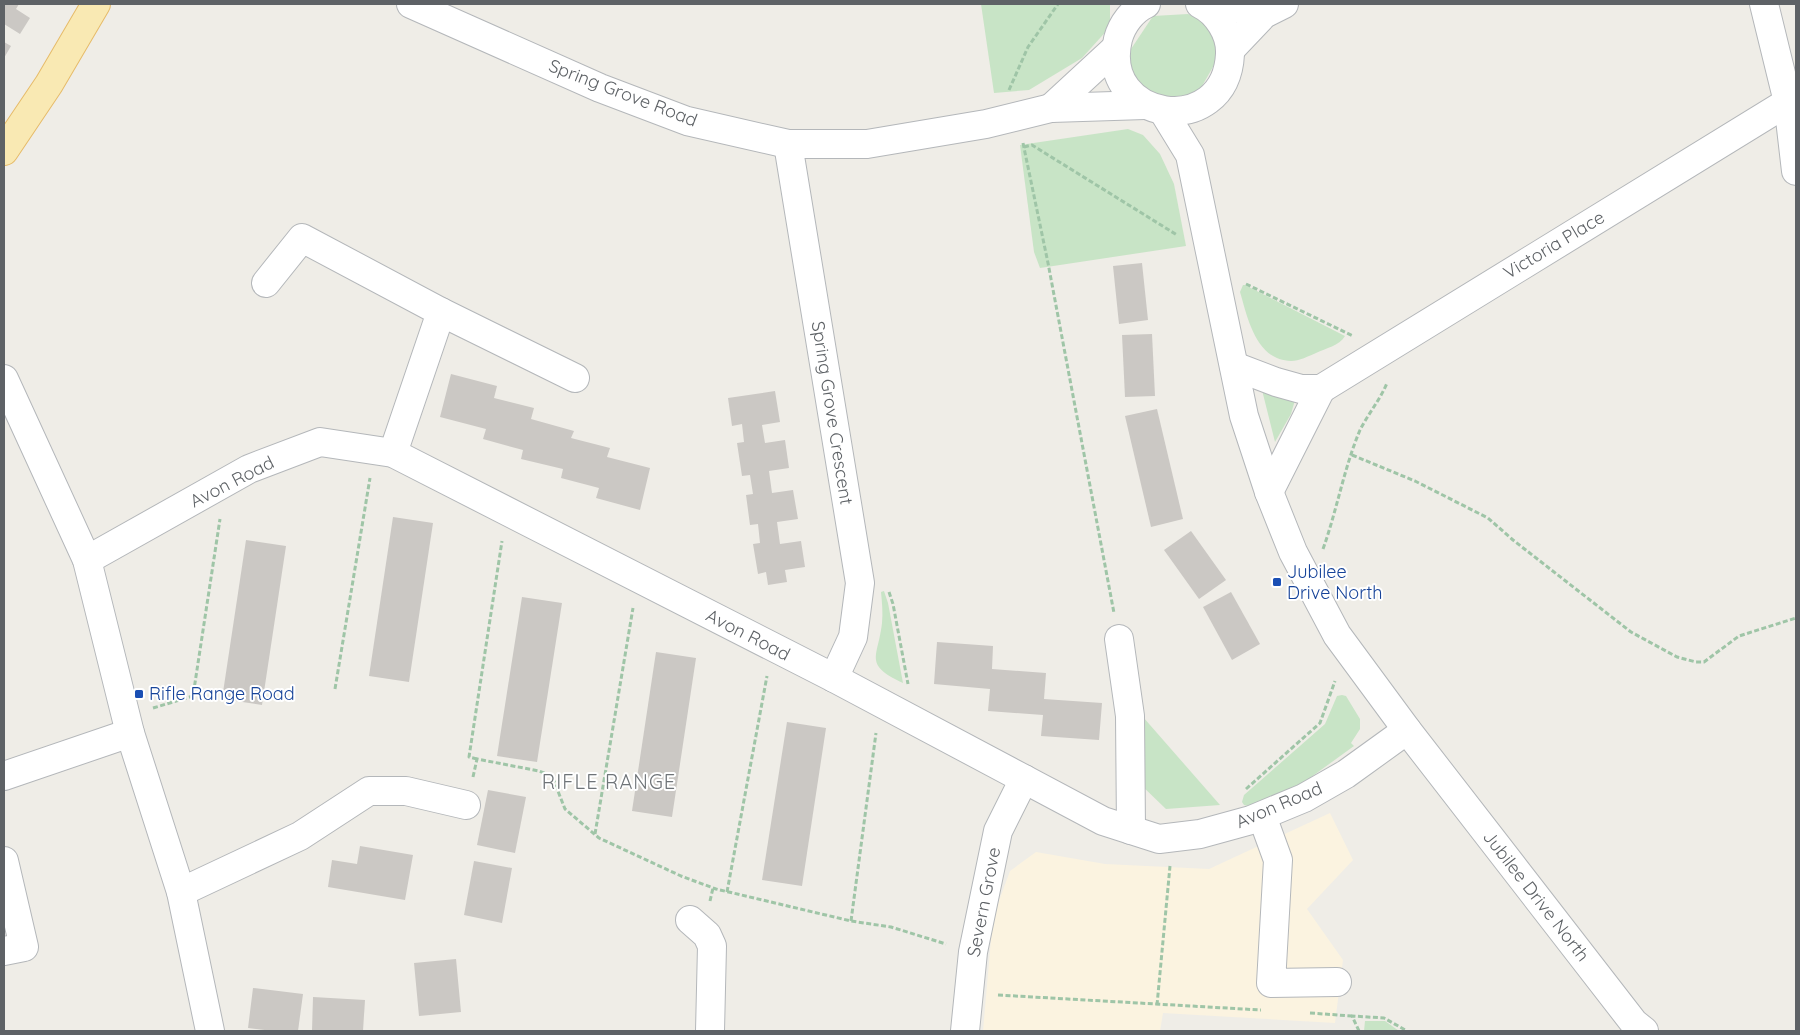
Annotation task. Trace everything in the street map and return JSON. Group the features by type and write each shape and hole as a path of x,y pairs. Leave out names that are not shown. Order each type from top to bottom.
{"main road":[{"path":"4,152 50,84 96,4"}],"street":[{"name":"Spring Grove Road","path":"411,4 600,88 686,121 788,144 867,144 986,124 1051,108 1154,108 1177,111 1191,109 1204,102"},
{"path":"1200,4 1218,18 1226,33 1230,50 1229,66 1224,80 1216,93 1204,102"},
{"path":"1213,4 1274,9"},
{"path":"1764,4 1788,102 1796,171"},
{"path":"1116,48 1120,31 1135,8"},
{"path":"1230,50 1274,9"},
{"name":"Spring Grove Road","path":"1051,108 1116,48"},
{"name":"Jubilee Drive North","path":"1116,48 1116,65 1122,81 1132,94 1154,108 1190,155 1244,416 1269,492 1293,552 1337,635 1407,730 1634,1023 1644,1031"},
{"name":"Jubilee Drive North","path":"1190,155 1204,102"},
{"name":"Victoria Place","path":"1321,389 1788,102"},
{"name":"Spring Grove Crescent","path":"788,144 860,583 853,637 834,678"},
{"path":"266,283 302,238 441,312 575,378"},
{"path":"384,451 441,312"},
{"path":"1234,366 1301,389 1321,389 1269,492"},
{"path":"4,379 88,560 128,724 181,892 210,1031"},
{"name":"Avon Road","path":"88,560 250,469 320,442 384,451 834,678 1103,821 1159,839 1200,834 1220,829 1262,816 1304,798 1346,774 1407,730"},
{"path":"1118,639 1130,716 1131,830"},
{"path":"4,776 128,724"},
{"name":"Severn Grove","path":"965,1031 973,952 998,831 1024,779"},
{"path":"181,892 300,836 369,791 406,791 466,805"},
{"path":"1262,816 1278,860 1270,983 1337,982"},
{"path":"4,861 24,947 4,951"},
{"path":"690,920 707,935 712,946 710,1031"}],"path":[{"path":"1058,4 1028,47 1007,93 1024,147 1069,373 1118,639"},
{"path":"1024,147 1032,145 1211,256 1382,351 1394,363 1383,392 1361,429 1331,527 1316,567 1307,579"},
{"path":"335,689 384,451"},
{"path":"1352,455 1415,481 1488,518 1513,540 1632,632 1677,657 1704,662 1739,636 1796,618"},
{"path":"128,724 193,696 225,483"},
{"path":"506,512 469,757 539,771 552,776 565,809 599,838 681,876 727,892 890,927 973,952"},
{"path":"857,569 885,579 904,662 911,719"},
{"path":"595,834 638,579"},
{"path":"727,892 773,647"},
{"path":"1220,829 1232,802 1320,723 1346,648"},
{"path":"851,920 880,702"},
{"path":"466,805 477,758"},
{"path":"1157,1004 1173,837"},
{"path":"969,994 1264,1011"},
{"path":"1303,1013 1384,1018 1407,1031"},
{"path":"1352,1016 1359,1031"}],"shaded area":[{"path":"1330,813 1353,860 1307,909 1343,960 1335,1023 1163,1013 1160,1031 983,1031 993,917 1010,871 1036,852 1105,864 1209,869"}],"green space":[{"path":"981,4 1110,4 1110,27 1082,58 1029,90 994,93"},
{"path":"1188,14 1211,26 1222,39 1214,65 1201,88 1175,103 1129,82 1127,55 1153,16"},
{"path":"1128,129 1143,135 1160,154 1174,184 1186,246 1040,268 1034,252 1020,145"},
{"path":"1243,285 1345,336 1336,344 1297,360 1279,359 1269,354 1255,336 1250,325 1240,292"},
{"path":"1261,386 1295,400 1291,414 1275,442"},
{"path":"884,591 903,683 882,671 876,659 882,619 881,592"},
{"path":"1337,696 1346,696 1360,719 1360,729 1351,743 1354,746 1296,788 1248,806 1244,805 1242,802 1244,795 1325,724"},
{"path":"1143,717 1220,805 1166,809 1138,782"},
{"path":"1365,1021 1385,1021 1399,1031 1364,1031"}],"building":[{"path":"4,4 19,4 16,9 30,18 20,34 4,24"},
{"path":"4,42 11,46 4,58"},
{"path":"1142,263 1148,320 1119,324 1113,266"},
{"path":"1152,334 1155,396 1125,397 1122,335"},
{"path":"451,374 497,386 494,398 534,408 531,419 574,431 571,438 610,448 607,457 650,468 640,510 596,498 599,488 561,478 563,469 521,459 523,450 483,439 486,429 440,417"},
{"path":"775,391 780,422 762,425 765,443 785,440 789,468 769,471 772,493 793,490 798,519 777,522 780,544 801,541 805,567 785,570 787,582 768,585 766,572 758,574 753,544 760,543 758,524 750,525 746,495 753,494 750,475 742,476 737,443 744,442 742,424 732,426 728,398"},
{"path":"1157,409 1183,519 1151,527 1125,416"},
{"path":"393,517 433,523 409,682 369,676"},
{"path":"1191,531 1226,580 1199,599 1164,550"},
{"path":"246,540 286,546 262,705 222,699"},
{"path":"1231,592 1260,644 1232,660 1203,607"},
{"path":"522,597 562,603 537,762 497,756"},
{"path":"937,642 993,646 992,669 1046,673 1044,699 1102,703 1099,740 1041,736 1043,715 988,711 990,689 934,684"},
{"path":"656,652 696,658 672,817 632,811"},
{"path":"787,722 826,728 802,886 762,880"},
{"path":"488,790 526,797 515,853 477,845"},
{"path":"360,846 413,855 405,900 328,887 332,860 357,864"},
{"path":"474,861 512,868 502,923 464,915"},
{"path":"456,959 461,1012 419,1016 414,963"},
{"path":"253,988 303,994 298,1031 248,1028"},
{"path":"313,997 365,1000 363,1031 312,1031"}],"place":[{"name":"Jubilee Drive North","path":"1277,582"},
{"name":"Rifle Range Road","path":"139,694"}],"district":[{"name":"RIFLE RANGE","path":"609,782"}]}
